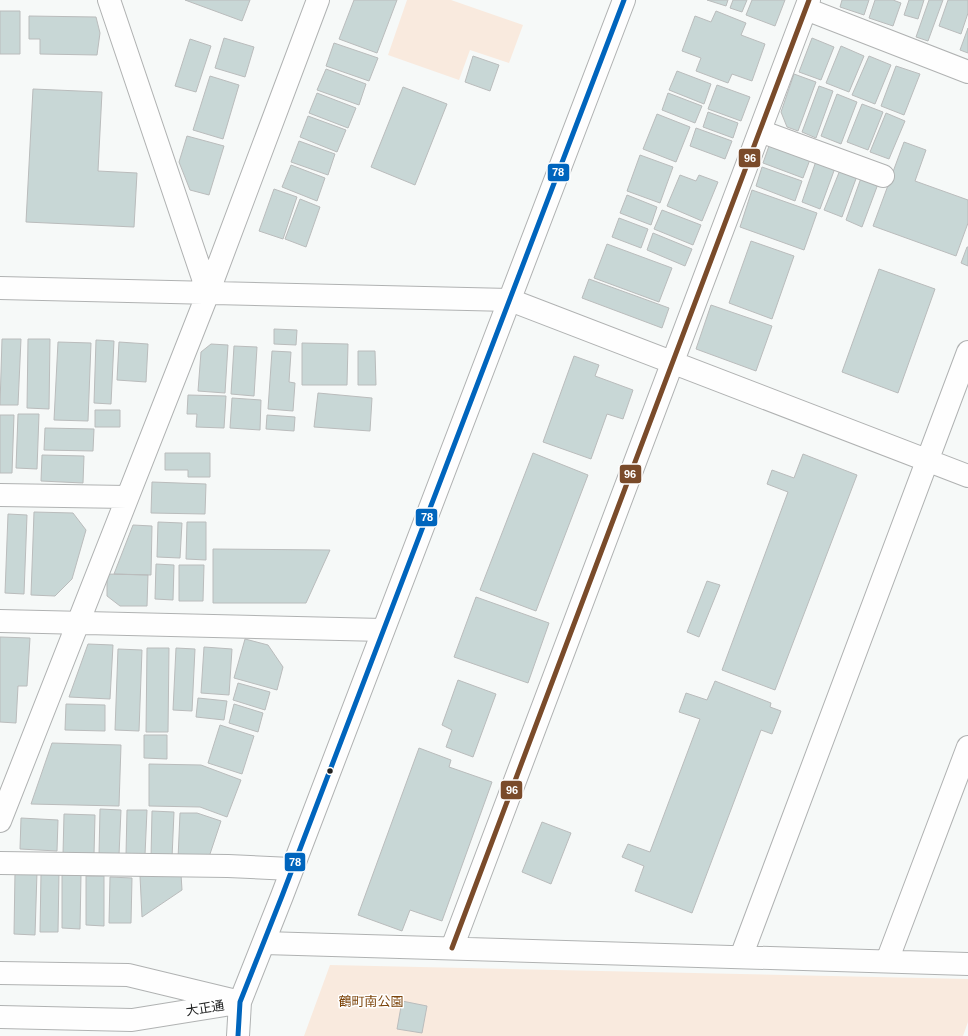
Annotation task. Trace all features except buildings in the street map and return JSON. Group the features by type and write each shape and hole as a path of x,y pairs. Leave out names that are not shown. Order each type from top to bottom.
{"street":[{"path":"109,0 208,293"},
{"path":"0,821 208,293 318,0"},
{"path":"238,1036 240,1002 264,943 624,0"},
{"path":"452,948 808,5 968,72"},
{"path":"760,131 883,176"},
{"path":"0,288 510,300 968,476"},
{"path":"741,957 968,352"},
{"path":"0,495 127,497"},
{"path":"0,621 383,630"},
{"path":"887,961 968,747"},
{"path":"0,863 228,866 291,869"},
{"path":"264,943 968,964"},
{"name":"大正通","path":"0,973 128,975 240,1002"},
{"name":"大正通","path":"0,1017 132,1020 240,1002"}],"green space":[{"path":"407,0 451,0 523,25 509,63 470,50 459,80 388,55"},
{"name":"鶴町南公園","path":"330,965 968,979 968,1022 963,1036 304,1036"}],"transit line":[{"name":"78","path":"238,1036 240,1002 282,896 624,0"},
{"name":"96","path":"452,948 809,0"}]}
